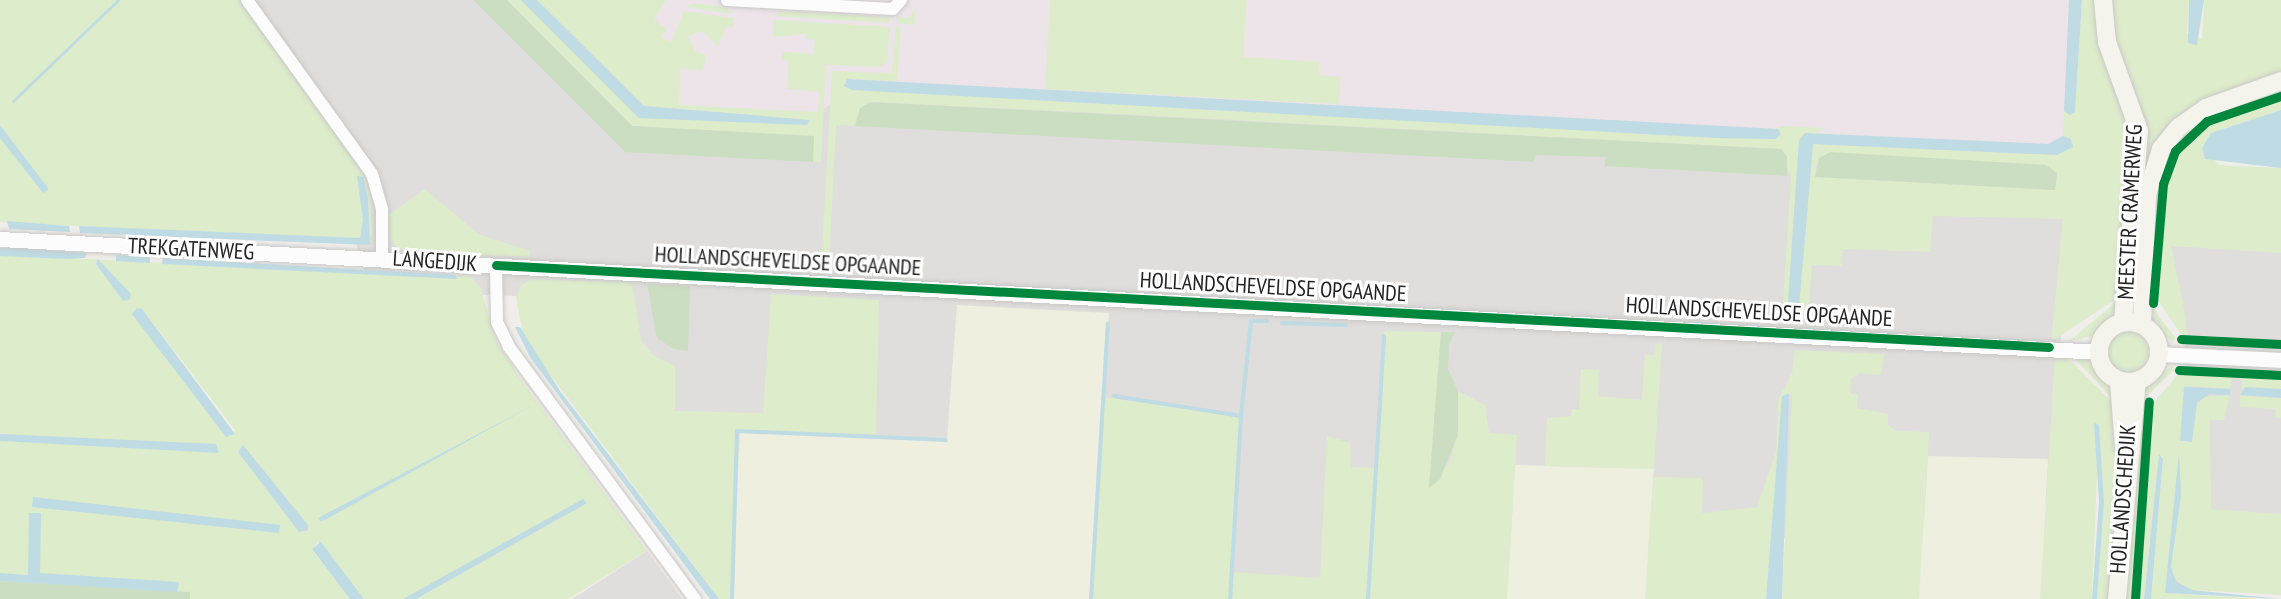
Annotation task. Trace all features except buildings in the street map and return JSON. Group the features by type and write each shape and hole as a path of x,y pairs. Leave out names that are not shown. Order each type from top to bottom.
{"main road":[{"name":"MEESTER CRAMERWEG","path":"2103,0 2108,49 2139,131 2123,322"},
{"name":"MEESTER CRAMERWEG","path":"2142,324 2147,195 2162,149 2179,127 2206,108 2281,81"},
{"path":"2123,322 2142,324 2155,337 2159,354 2152,372 2128,381 2103,368 2098,352 2103,336 2123,322"},
{"name":"HOLLANDSCHEDIJK","path":"2117,599 2126,462 2128,381"}],"street":[{"name":"LANGEDIJK","path":"247,0 372,174 382,210 382,259 496,265 497,322 509,347 696,599"},
{"path":"727,0 893,9 901,0"},
{"name":"TREKGATENWEG","path":"0,238 382,259"},
{"name":"HOLLANDSCHEVELDSE OPGAANDE","path":"496,265 2098,352"},
{"path":"2159,354 2281,360"}],"shaded area":[{"path":"219,0 531,0 855,85 2068,149 2055,502 1332,598 646,432 549,297 370,291 335,170"},
{"path":"531,0 2076,0 2068,149 855,85 807,122 645,113"},
{"path":"2173,195 2281,199 2281,578 2189,573 2184,326 2169,264"},
{"path":"647,551 682,599 572,599"}],"green space":[{"path":"0,0 240,0 361,169 369,191 372,235 367,241 0,222"},
{"path":"473,0 507,0 632,126 814,136 813,162 625,152"},
{"path":"507,0 521,0 639,118 810,121 644,106 537,0 666,0 654,19 666,29 662,38 671,42 684,11 733,18 734,27 726,27 718,47 702,31 688,36 695,51 706,55 703,70 680,69 679,105 818,112 819,92 787,89 789,61 782,60 783,52 814,54 815,40 805,39 805,34 773,37 773,20 890,27 887,62 880,67 826,65 821,162 813,162 814,137 632,126"},
{"path":"1050,0 1247,0 1243,57 1319,62 1319,75 1340,77 1339,104 1045,89"},
{"path":"2082,0 2099,0 2132,123 2117,298 2051,342 2063,219 1933,216 1930,252 1843,249 1841,266 1812,265 1808,318 1798,318 1813,144 2057,155 2072,141 2063,136 2064,111 2075,112","holes":["1816,165 2057,173 2055,190 1816,177"]},
{"path":"2108,0 2189,0 2187,33 2202,39 2204,0 2281,0 2281,75 2216,99 2147,172 2141,170"},
{"path":"694,3 725,7 733,14 686,7"},
{"path":"915,9 915,25 897,23 897,17 909,18"},
{"path":"781,11 889,17 889,23 774,16"},
{"path":"896,27 901,28 897,81 847,79 844,86 1717,138 1775,139 1779,126 1825,128 1799,140 1787,318 1782,318 1791,176 1781,149 1138,115 870,102 855,126 836,125 829,268 821,267 832,71 892,73"},
{"path":"2281,87 2257,102 2209,116 2175,146 2161,179 2151,296 2152,197 2159,166 2190,123"},
{"path":"2281,99 2281,110 2211,133 2202,148 2219,165 2281,168 2281,253 2171,246 2186,318 2187,336 2181,334 2157,299 2166,182 2173,162 2208,123"},
{"path":"870,102 1781,149 1787,157 1787,176 1605,166 1605,157 1535,155 1534,162 855,126 860,108"},
{"path":"1830,152 2046,165 2057,173 2055,190 1815,177 1819,158"},
{"path":"425,189 478,234 530,251 530,257 406,252 397,247 389,238 387,216"},
{"path":"0,255 471,277 481,289 495,338 521,380 647,551 568,599 364,599 318,542 312,550 350,599 190,599 189,592 0,581","holes":["142,309 235,430 230,437 133,314"]},
{"path":"533,279 632,283 641,340 653,355 675,366 675,411 763,413 771,294 879,300 876,434 740,432 732,599 719,599 524,340 516,297 521,285"},
{"path":"647,284 690,286 688,351 673,349 657,338"},
{"path":"2116,302 2116,315 2095,335 2068,342"},
{"path":"957,305 1109,313 1091,599 732,599 740,432 947,438"},
{"path":"2151,306 2175,337 2173,343 2151,322"},
{"path":"1384,331 1441,332 1429,488 1450,461 1458,435 1458,391 1485,405 1489,433 1517,435 1507,599 1091,599 1103,397 1241,416 1230,572 1320,578 1327,436 1350,443 1351,467 1375,468"},
{"path":"1441,332 1455,332 1449,345 1448,369 1458,391 1458,434 1440,479 1429,488"},
{"path":"2128,332 2142,338 2148,352 2142,366 2128,372 2114,366 2108,352 2114,338"},
{"path":"1656,344 1662,344 1654,469 1545,466 1547,418 1571,416 1572,409 1579,409 1581,369 1599,370 1598,396 1642,400 1645,354 1655,355"},
{"path":"1795,350 1884,354 1881,375 1859,373 1851,379 1850,394 1858,394 1857,408 1888,414 1888,425 1896,431 1929,432 1919,599 1782,599 1792,395 1786,393 1766,599 1645,599 1653,477 1703,478 1702,513 1757,507 1776,452 1778,400 1792,373"},
{"path":"2055,353 2069,359 2117,407 2110,599 2097,599 2104,502 2099,425 2092,599 2040,599"},
{"path":"2070,353 2090,359 2112,386 2113,400"},
{"path":"2172,366 2174,370 2145,398 2146,384"},
{"path":"2178,374 2232,375 2230,389 2188,386 2180,441 2192,442 2194,410 2203,397 2230,395 2224,420 2210,420 2211,509 2281,514 2281,595 2192,590 2176,581 2172,569 2165,593 2262,599 2151,599 2163,459 2159,454 2144,599 2138,599 2151,406"},
{"path":"2243,376 2281,378 2281,389 2241,389"},
{"path":"2240,395 2281,398 2281,418 2276,418 2275,409 2240,407"},
{"path":"2147,407 2132,599 2125,599 2140,408"},
{"path":"1928,456 2048,459 2040,599 1919,599"},
{"path":"1515,465 1654,469 1645,599 1507,599"},
{"path":"0,581 190,592 190,599 0,599"}],"water":[{"path":"117,0 121,0 14,103 12,101"},
{"path":"521,0 537,0 644,106 810,120 807,125 639,118"},
{"path":"2069,0 2082,0 2075,112 2070,115 2064,111"},
{"path":"2189,0 2204,0 2197,45 2188,43"},
{"path":"847,79 1778,129 1781,134 1776,139 1717,138 852,90 844,86"},
{"path":"2281,110 2281,168 2205,159 2202,148 2211,133"},
{"path":"0,125 48,190 43,193 0,138"},
{"path":"1805,133 2048,144 2063,136 2071,139 2073,147 2057,155 1813,144 1798,318 1791,321 1787,318 1799,140"},
{"path":"357,176 363,177 368,198 370,245 80,233 79,226 360,238 363,220"},
{"path":"7,221 69,226 70,232 9,229"},
{"path":"0,248 87,253 85,258 66,259 0,256"},
{"path":"116,255 150,257 150,263 116,261"},
{"path":"163,258 456,275 457,279 162,264"},
{"path":"98,259 131,294 130,299 123,301 96,264"},
{"path":"137,308 142,309 235,434 226,437 132,314"},
{"path":"515,327 520,327 560,391 719,599 710,599 530,357"},
{"path":"2184,387 2230,389 2230,395 2210,394 2197,402 2192,442 2180,441"},
{"path":"2245,387 2281,389 2281,398 2240,395"},
{"path":"1789,394 1782,599 1766,599 1782,396"},
{"path":"535,404 321,522 318,518"},
{"path":"2094,423 2099,425 2104,502 2097,599 2092,599 2099,501"},
{"path":"0,434 216,444 219,453 0,441"},
{"path":"243,445 308,525 308,530 299,532 238,452"},
{"path":"2179,453 2181,495 2171,567 2176,581 2192,590 2281,599 2165,593"},
{"path":"2159,454 2163,459 2151,599 2144,599"},
{"path":"33,497 280,525 279,533 32,507"},
{"path":"583,499 587,503 416,599 403,599"},
{"path":"29,513 41,513 40,573 179,582 177,592 0,581 0,573 28,575"},
{"path":"321,542 364,599 350,599 312,549"}],"waterway":[{"path":"1241,416 1251,321 1267,321"},
{"path":"1282,323 1346,325"},
{"path":"1091,599 1108,324"},
{"path":"1368,599 1384,336"},
{"path":"1114,396 1241,416 1230,599"},
{"path":"732,599 737,431 946,440"}],"cycle path":[{"path":"2153,303 2163,184 2175,151 2207,121 2281,96"},
{"path":"496,265 2049,347"},
{"path":"2181,339 2281,344"},
{"path":"2179,370 2281,375"},
{"path":"2135,599 2149,401"}]}
